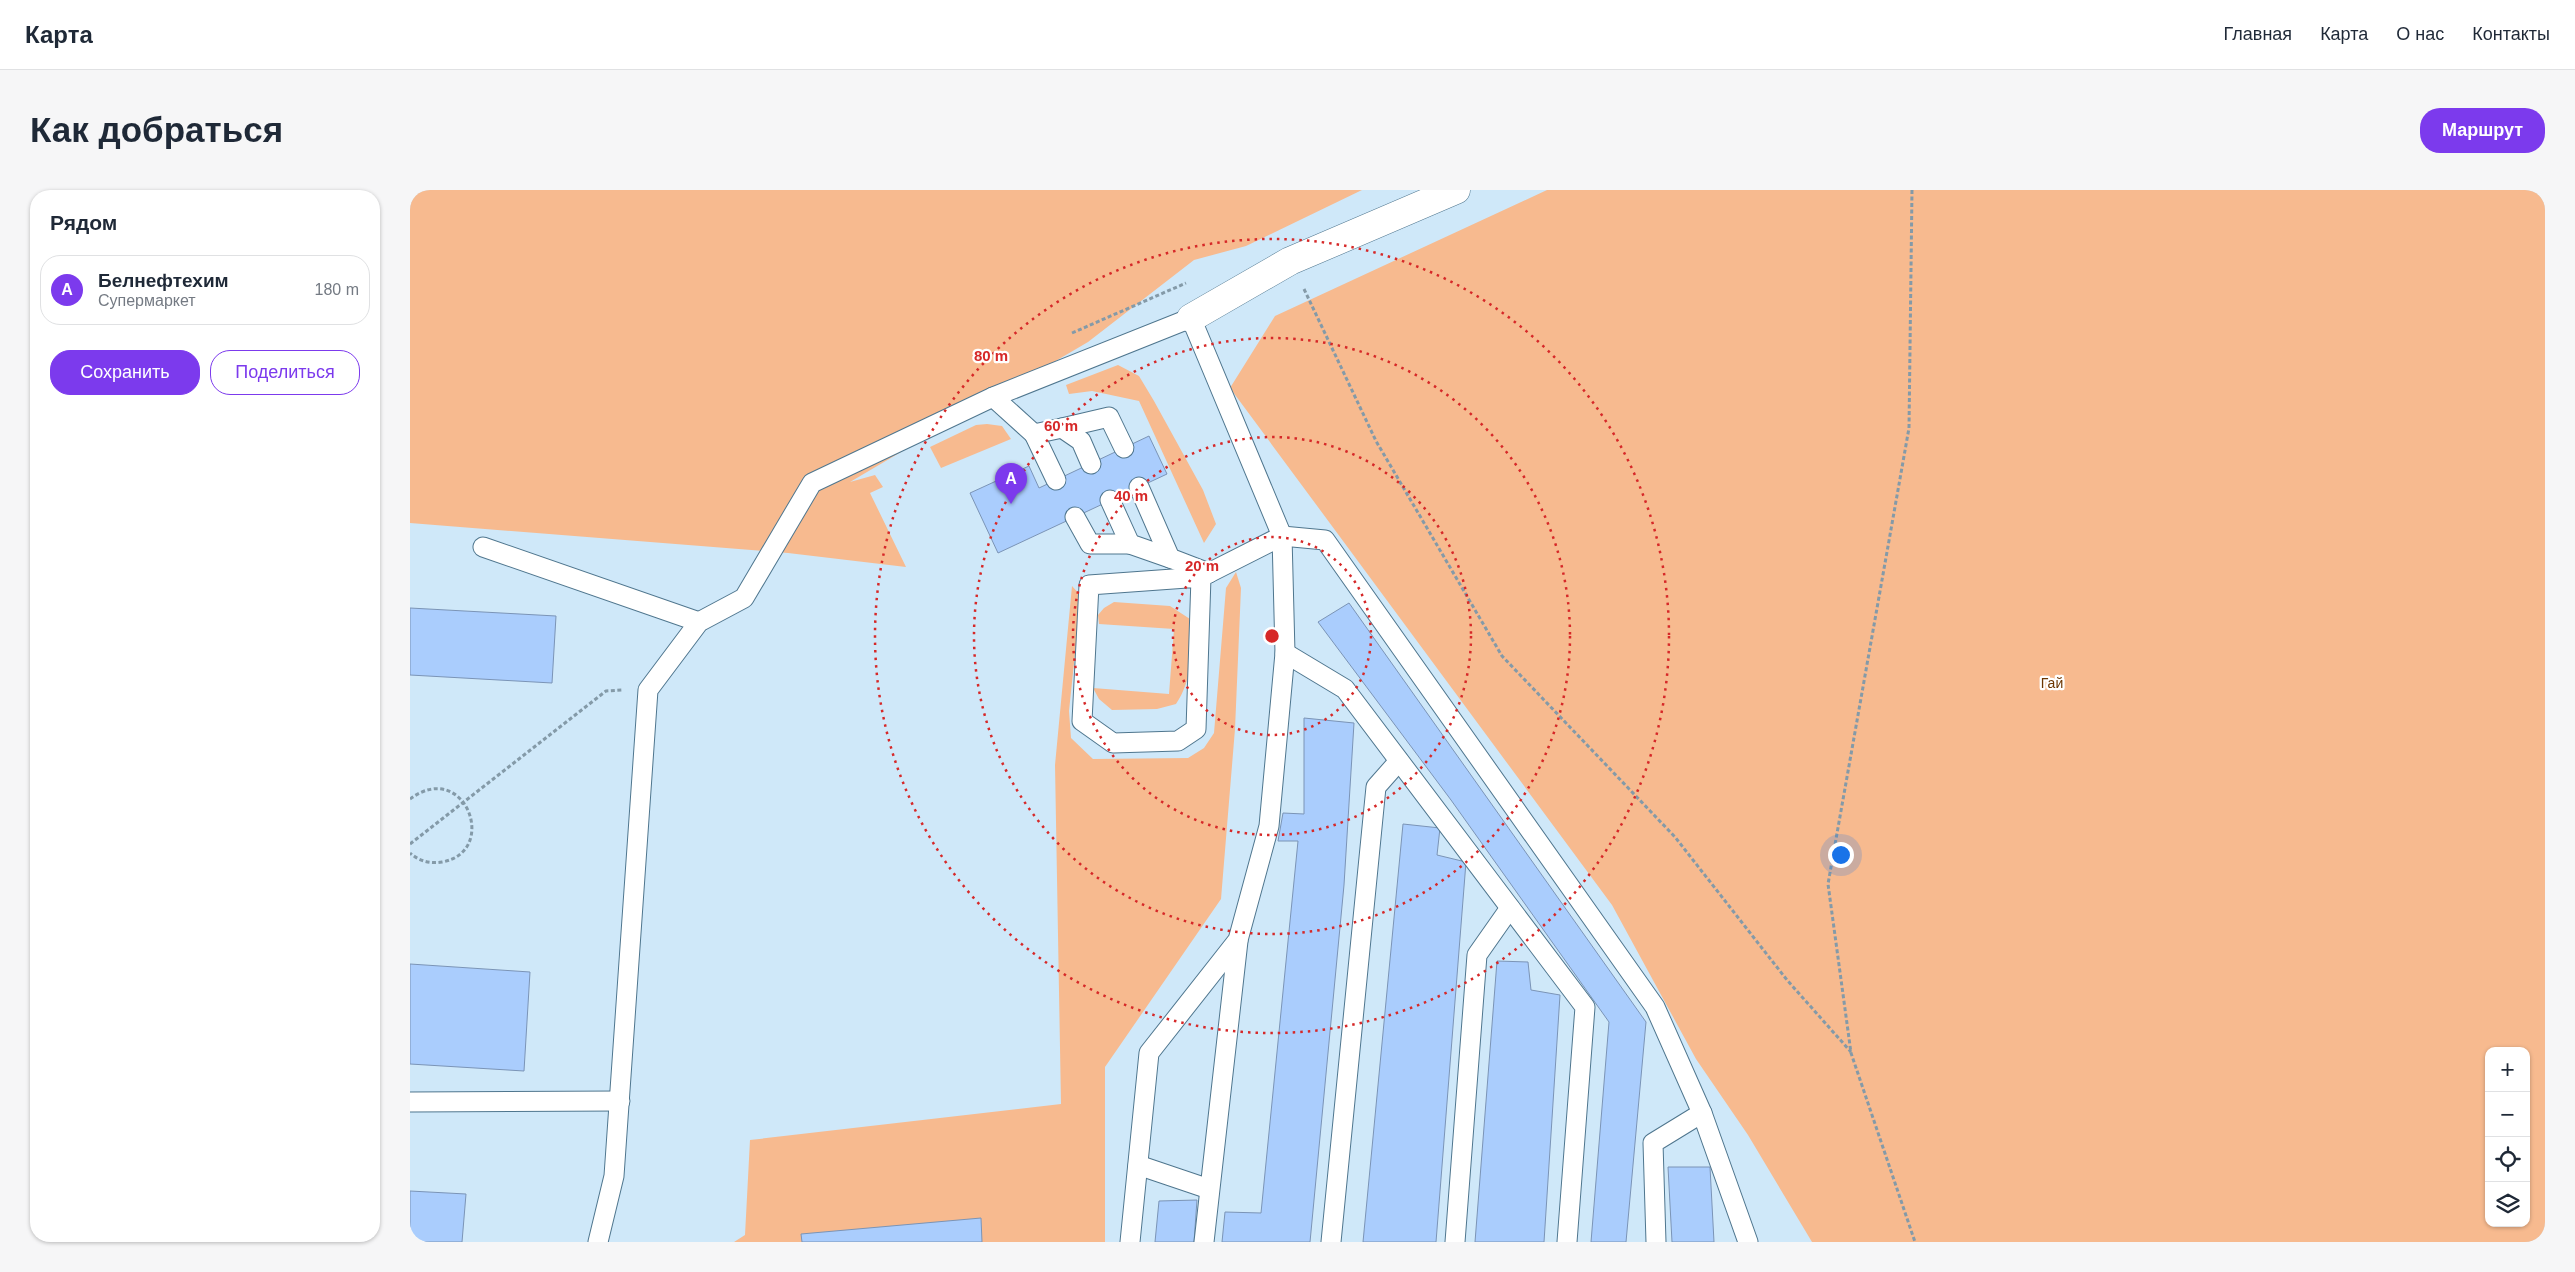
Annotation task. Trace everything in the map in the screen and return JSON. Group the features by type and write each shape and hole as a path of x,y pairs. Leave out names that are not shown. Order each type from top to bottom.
{"street":[{"path":"1191,318 1290,261 1456,190"}],"lane":[{"path":"598,1242 614,1176 648,690 699,622 744,598 812,483 993,397 1191,318 1282,536 1285,653 1270,826 1238,940 1208,1189 1204,1242"},
{"path":"993,397 1034,434 1056,480"},
{"path":"1034,434 1110,416 1124,448"},
{"path":"1062,428 1081,441 1091,464"},
{"path":"1139,487 1170,558"},
{"path":"1110,500 1130,544"},
{"path":"1075,516 1090,544 1130,544 1170,558 1205,575"},
{"path":"1205,575 1196,728 1178,741 1112,743 1082,721 1090,585 1205,575 1282,536 1325,540 1655,1008 1702,1113 1748,1242"},
{"path":"483,547 699,622"},
{"path":"1285,653 1345,690 1585,1007 1567,1242"},
{"path":"1331,1242 1376,787 1400,761"},
{"path":"1455,1242 1477,955 1510,908"},
{"path":"1130,1242 1149,1053 1238,940"},
{"path":"410,1102 620,1101"},
{"path":"1656,1242 1653,1143 1702,1113"},
{"path":"1138,1165 1208,1189"}],"path":[{"path":"1912,190 1908,428 1828,884 1852,1053 1915,1242"},
{"path":"1290,261 1376,441 1502,656 1675,836 1786,980 1852,1053"},
{"path":"410,844 606,690 648,690"},
{"path":"410,799 430,789 443,789 454,794 464,802 470,812 471,836 466,846 458,855 448,861 424,862 410,852"}],"green space":[{"path":"410,190 1362,190 1246,246 1194,260 1088,342 850,482 875,475 883,487 870,493 906,567 788,553 410,523"},
{"name":"Гай","path":"1547,190 2545,190 2545,1242 1812,1242 1748,1135 1696,1059 1612,905 1230,388 1275,316"},
{"path":"1118,365 1139,376 1203,490 1216,524 1204,543 1139,401 1092,391 1069,394 1066,385"},
{"path":"976,425 1002,426 1011,439 941,468 930,447"},
{"path":"1236,572 1241,588 1235,729 1221,899 1105,1067 1105,1242 734,1242 745,1235 750,1140 1061,1104 1055,765 1072,586 1081,596 1069,711 1071,738 1093,759 1188,758 1204,748 1214,733 1226,588"},
{"path":"1114,602 1170,606 1190,619 1191,663 1186,685 1176,704 1157,709 1112,710 1099,699 1093,688 1169,694 1174,629 1099,624 1098,615 1104,608"}],"building":[{"path":"1149,436 1167,474 998,553 970,493 1029,466 1039,488"},
{"path":"1349,603 1646,1022 1626,1242 1591,1242 1609,1022 1451,800 1318,622"},
{"path":"410,608 556,616 552,683 410,675"},
{"path":"1304,718 1354,723 1344,885 1310,1242 1222,1242 1225,1212 1261,1213 1298,841 1278,841 1283,813 1304,814"},
{"path":"1403,824 1440,828 1437,855 1466,862 1436,1242 1363,1242"},
{"path":"1497,961 1528,962 1531,990 1560,995 1544,1242 1475,1242"},
{"path":"410,964 530,972 524,1071 410,1064"},
{"path":"1668,1167 1710,1167 1714,1242 1672,1242"},
{"path":"410,1191 466,1194 462,1242 410,1242"},
{"path":"1197,1200 1194,1242 1155,1242 1159,1201"},
{"path":"981,1218 982,1242 802,1242 801,1234"}],"place":[{"name":"Белнефтехим","path":"1011,504"}]}
